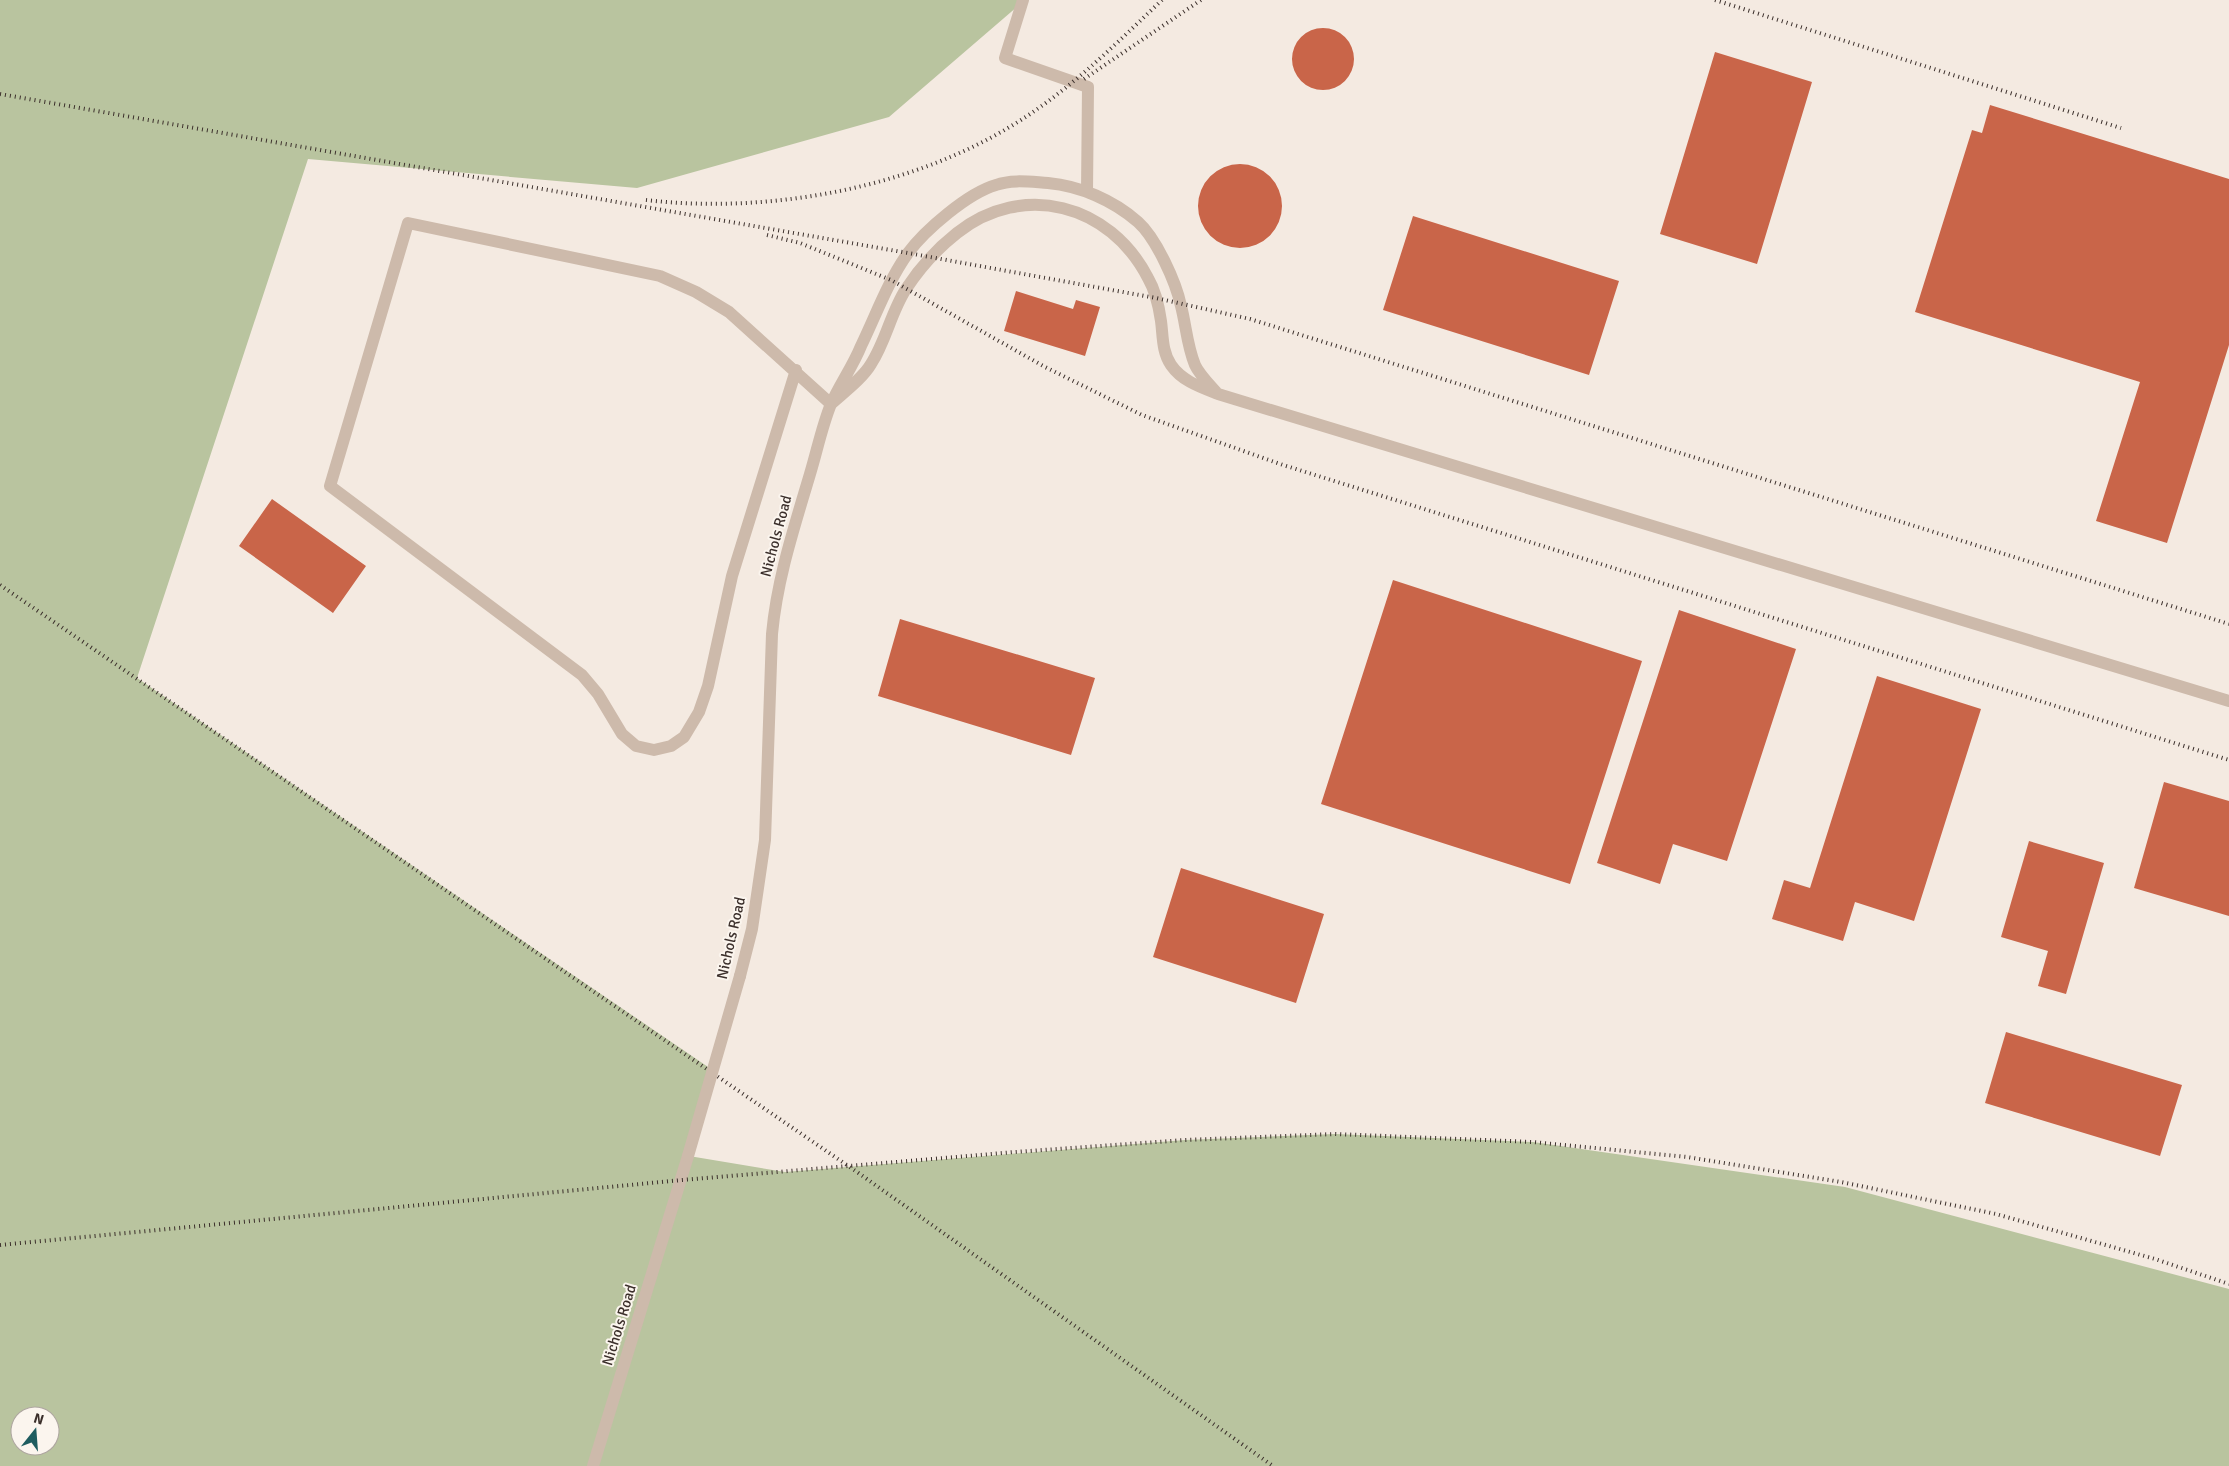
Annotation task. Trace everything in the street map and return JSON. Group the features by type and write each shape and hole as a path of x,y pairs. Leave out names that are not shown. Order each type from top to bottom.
{"street":[{"path":"1023,0 1005,58 1088,87 1087,192"},
{"name":"Nichols Road","path":"592,1466 688,1156 752,929 765,840 775,603 782,568 831,404 855,361 891,280 908,253 936,223 956,207 996,185 1022,181 1058,184 1087,192 1113,203 1140,223 1154,244 1170,274 1181,304 1187,339 1195,367 1218,394"},
{"path":"796,370 732,576 708,686 699,712 684,737 671,746 654,750 636,746 622,734 598,694 582,675 330,486 408,223 660,276 696,292 729,312 796,370 831,404 871,366 906,290 932,258 956,233 1001,208 1042,203 1064,207 1088,217 1114,235 1132,253 1148,278 1156,298 1161,321 1162,343 1170,364 1186,381 1218,394 2229,701"}],"green space":[{"path":"0,0 1025,0 889,117 637,188 308,159 137,678 714,1071 689,1156 785,1172 1185,1140 1335,1134 1533,1142 1845,1187 2229,1289 2229,1466 0,1466"}],"building":[{"path":"1323,28 1335,31 1345,37 1351,47 1354,59 1351,71 1345,81 1335,87 1323,90 1311,87 1301,81 1295,71 1292,59 1295,47 1301,37 1311,31"},
{"path":"1715,52 1812,82 1757,264 1660,234"},
{"path":"1990,105 2229,179 2229,345 2167,543 2096,521 2140,382 1915,312 1972,130 1982,133"},
{"path":"1232,164 1248,164 1264,171 1275,182 1282,198 1279,222 1270,236 1264,241 1248,248 1232,248 1216,241 1205,230 1198,214 1198,198 1205,182 1216,171"},
{"path":"1413,216 1619,281 1589,375 1383,310"},
{"path":"1016,291 1073,309 1076,300 1100,307 1085,356 1004,331"},
{"path":"272,499 366,566 333,613 239,546"},
{"path":"1393,580 1642,661 1570,884 1321,804"},
{"path":"1679,610 1796,649 1727,861 1673,844 1660,884 1597,863"},
{"path":"900,619 1095,678 1071,755 878,696"},
{"path":"1877,676 1981,709 1914,921 1855,902 1843,941 1772,919 1784,880 1810,888"},
{"path":"2164,782 2229,801 2229,916 2134,888"},
{"path":"2029,841 2104,863 2066,994 2038,986 2048,951 2001,937"},
{"path":"1181,868 1324,914 1296,1003 1153,957"},
{"path":"2006,1032 2182,1085 2160,1156 1985,1103"}],"railway":[{"path":"646,200 695,204 745,203 796,198 847,189 897,176 945,159 991,138 1050,100 1100,59 1162,0"},
{"path":"1084,79 1201,0"},
{"path":"1715,0 2121,128"},
{"path":"0,94 908,253 1156,298 1250,319 2229,624"},
{"path":"767,235 800,243 891,280 1045,367 1142,415 1283,465 2229,760"},
{"path":"0,585 857,1172 1273,1466"},
{"path":"0,1245 682,1180 1015,1152 1185,1140 1335,1134 1533,1142 1687,1157 1841,1182 1996,1214 2155,1259 2229,1284"}]}
